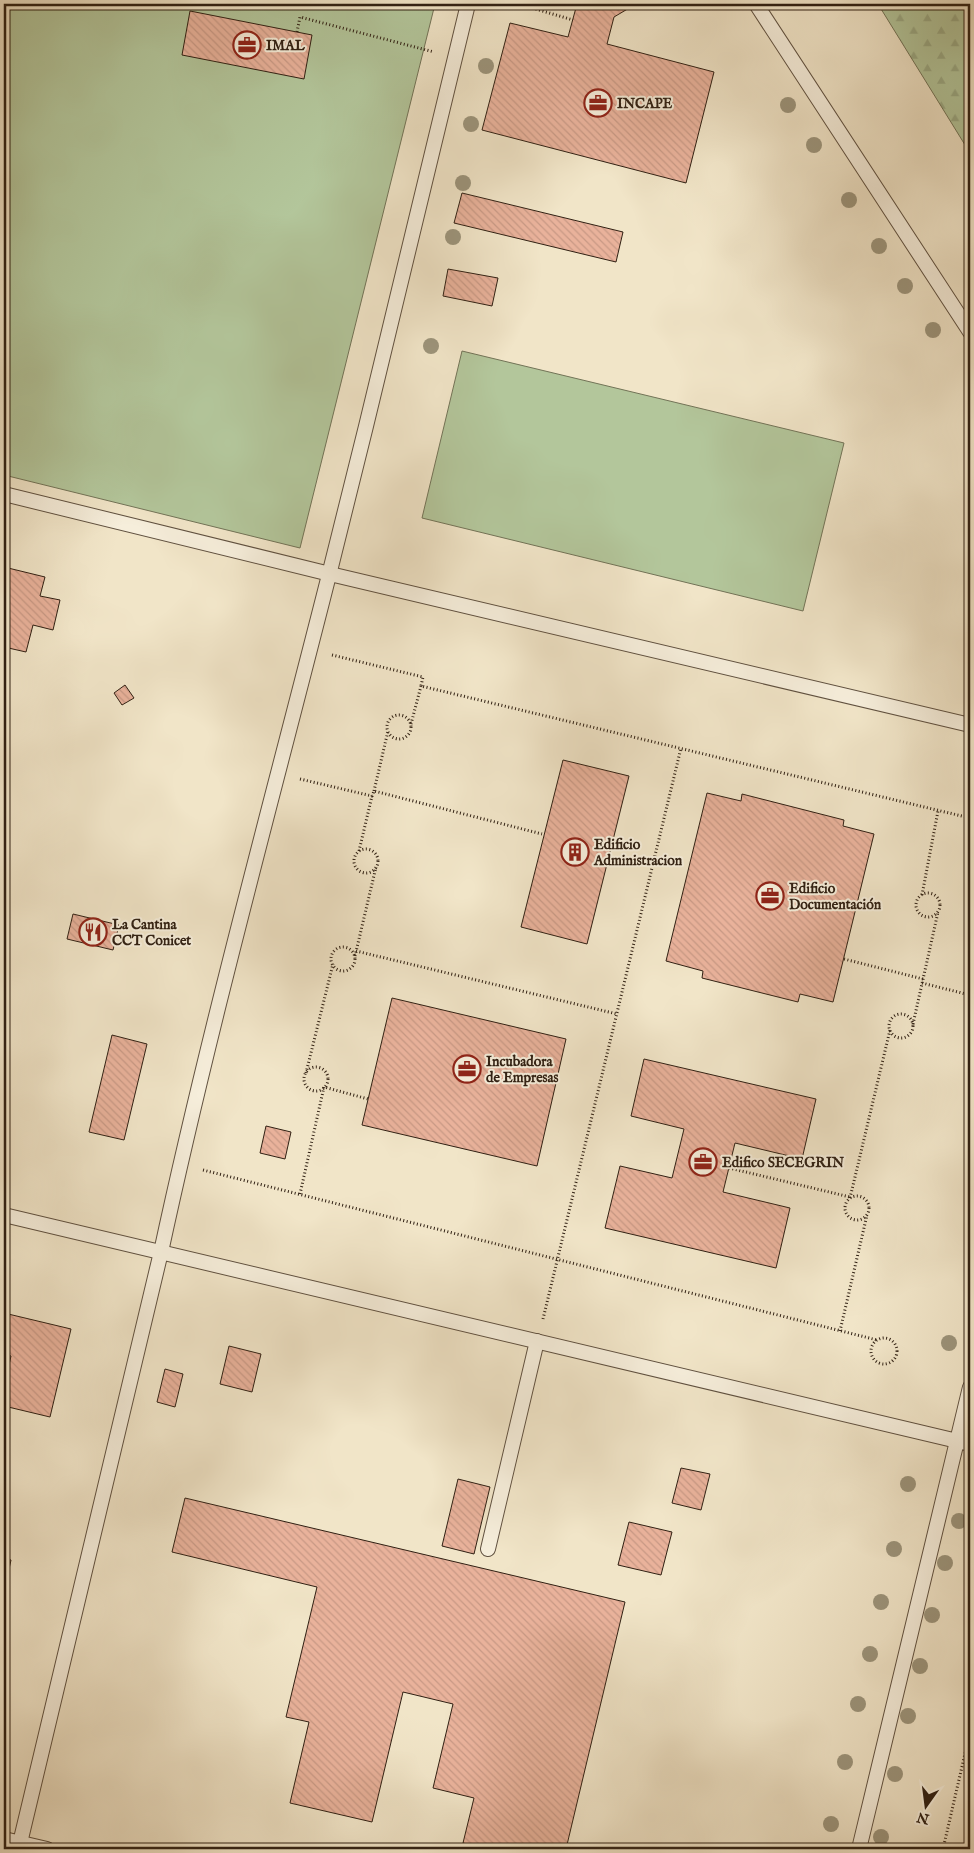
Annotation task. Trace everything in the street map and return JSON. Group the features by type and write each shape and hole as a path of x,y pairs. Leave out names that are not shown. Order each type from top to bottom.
{"lane":[{"path":"20,1843 161,1252 180,1164 330,574 468,4"},
{"path":"756,4 970,332"},
{"path":"4,494 330,574 970,725"},
{"path":"4,1215 964,1442"},
{"path":"488,1549 537,1342"},
{"path":"859,1849 964,1442 970,1386"},
{"path":"4,1839 47,1849"}],"path":[{"path":"520,4 572,20"},
{"path":"297,32 300,17 435,52"},
{"path":"310,650 423,678 409,734 403,738 394,738 388,730"},
{"path":"421,686 970,818"},
{"path":"376,867 373,871 365,873 357,869 354,860 359,852 389,721 397,715 406,717 411,725"},
{"path":"537,1342 682,748"},
{"path":"278,773 372,796"},
{"path":"374,791 542,834"},
{"path":"938,811 922,896 917,904 919,913 927,917 936,915 938,912"},
{"path":"355,956 350,949 340,947 331,957 333,964 338,969 346,970 353,965 378,863 376,854 368,850 359,852"},
{"path":"890,1030 896,1037 904,1038 911,1033 940,903 935,895 926,893 922,896"},
{"path":"356,951 616,1014"},
{"path":"844,959 970,995"},
{"path":"333,964 304,1082 307,1087 315,1091 324,1087 368,1099"},
{"path":"868,1215 861,1220 856,1220 848,1216 845,1206 850,1198 891,1020 899,1015 908,1016 913,1024"},
{"path":"300,1194 324,1087 328,1081 328,1077 322,1069 313,1067 306,1073"},
{"path":"180,1164 840,1331 877,1340 887,1339 892,1341 896,1349 894,1359 886,1363 876,1362 871,1353 871,1348 877,1340"},
{"path":"729,1168 850,1198 855,1196 864,1198 869,1206 868,1215 840,1331"},
{"path":"970,1721 970,1728"},
{"path":"943,1849 970,1732"}],"green space":[{"path":"4,4 435,4 300,548 4,475"},
{"path":"878,4 970,4 970,153"},
{"path":"462,351 844,443 803,611 422,518"}],"building":[{"name":"INCAPE","path":"577,4 636,4 614,17 607,44 714,72 686,183 482,130 510,23 568,37"},
{"name":"IMAL","path":"190,11 312,35 304,79 182,55"},
{"path":"462,193 623,232 616,262 454,223"},
{"path":"448,269 498,278 492,306 443,296"},
{"path":"4,567 45,577 40,596 60,600 53,630 33,625 26,652 4,647"},
{"path":"125,685 134,698 122,705 114,693"},
{"name":"Edificio Administracion","path":"563,760 629,776 587,944 521,927"},
{"name":"Edificio Documentación","path":"707,793 741,801 742,794 844,820 843,826 874,834 833,1002 800,994 798,1002 702,978 703,971 666,961"},
{"name":"La Cantina CCT Conicet","path":"73,914 119,925 113,950 67,939"},
{"name":"Incubadora de Empresas","path":"392,998 566,1039 537,1166 362,1125"},
{"path":"112,1035 147,1044 124,1140 89,1132"},
{"name":"Edifico SECEGRIN","path":"644,1059 816,1099 802,1159 735,1143 723,1192 790,1208 776,1268 605,1228 620,1166 672,1178 684,1129 631,1116"},
{"path":"266,1126 291,1132 285,1159 260,1153"},
{"path":"4,1313 71,1329 50,1417 4,1406 4,1387 11,1356 4,1354"},
{"path":"229,1346 261,1354 252,1392 220,1384"},
{"path":"165,1369 183,1374 175,1407 157,1402"},
{"path":"681,1468 710,1474 701,1510 672,1503"},
{"path":"458,1479 490,1487 474,1554 442,1546"},
{"path":"185,1498 625,1602 566,1849 489,1849 463,1843 474,1798 433,1788 453,1704 403,1692 372,1822 290,1803 309,1722 286,1717 317,1587 172,1552"},
{"path":"629,1522 672,1532 661,1575 618,1565"},
{"path":"4,1558 11,1560 4,1592"}],"place":[{"name":"IMAL","path":"247,45"},
{"name":"INCAPE","path":"598,103"},
{"name":"Edificio Administracion","path":"575,852"},
{"name":"Edificio Documentación","path":"770,896"},
{"name":"La Cantina CCT Conicet","path":"93,932"},
{"name":"Incubadora de Empresas","path":"467,1069"},
{"name":"Edifico SECEGRIN","path":"703,1162"}]}
